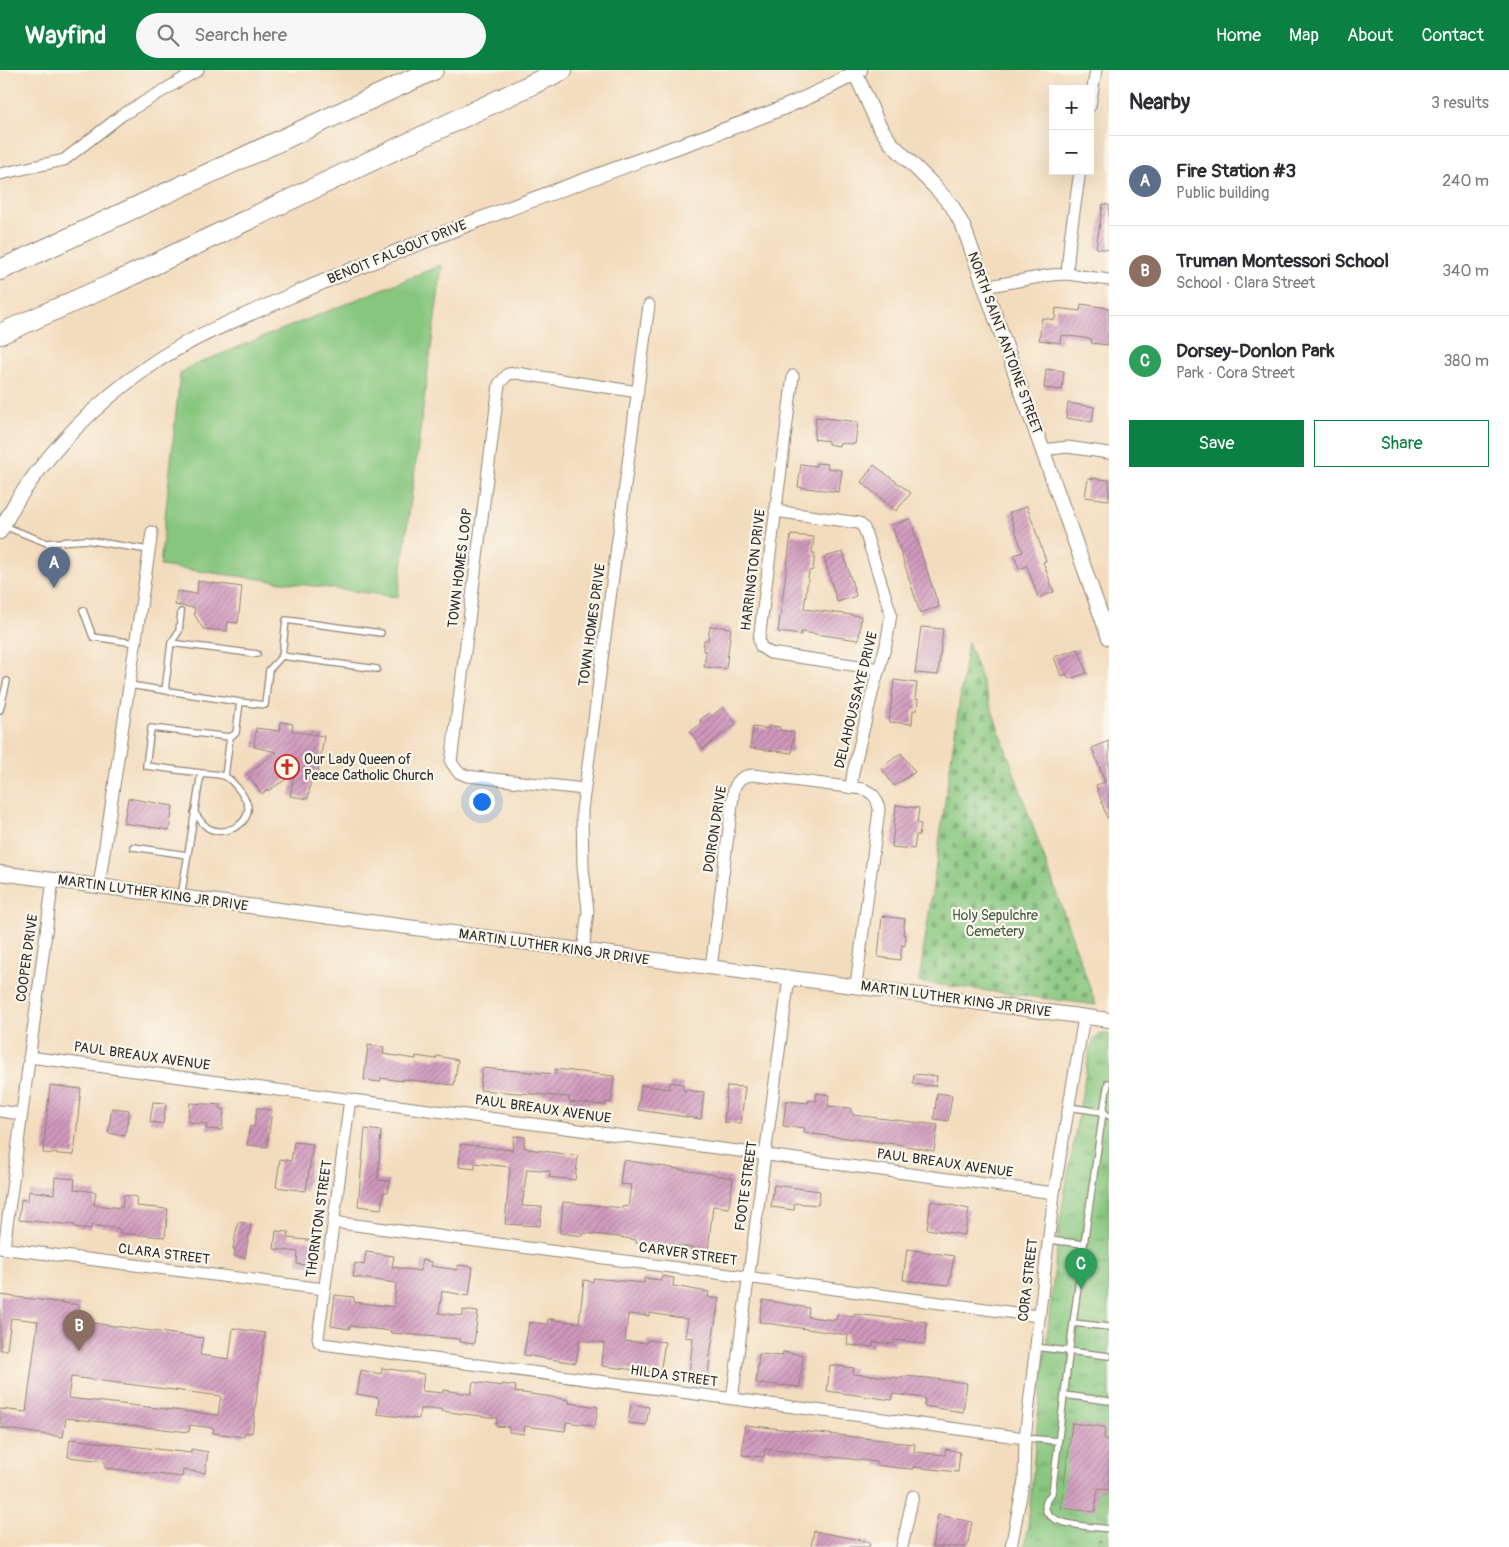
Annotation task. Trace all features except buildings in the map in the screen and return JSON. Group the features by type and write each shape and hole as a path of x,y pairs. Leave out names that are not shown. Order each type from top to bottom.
{"highway":[{"path":"0,270 432,70"},
{"path":"0,334 113,284 562,70"},
{"path":"0,259 100,224"},
{"path":"0,343 113,284"}],"street":[{"path":"0,174 64,160 122,115 198,70"},
{"path":"1094,85 1096,70"},
{"name":"NORTH SAINT ANTOINE STREET","path":"856,71 878,124 890,142 936,187 952,206 964,228 1043,450 1106,618 1109,638"},
{"name":"BENOIT FALGOUT DRIVE","path":"2,529 20,494 76,426 146,368 190,342 369,262 506,209 765,115 856,71"},
{"path":"1067,274 1079,175"},
{"path":"984,287 1050,274 1067,274 1109,280"},
{"name":"TOWN HOMES DRIVE","path":"583,951 588,911 583,867 584,789 649,304"},
{"name":"TOWN HOMES LOOP","path":"584,789 467,776 458,772 451,762 499,384 508,374 516,373 638,392"},
{"name":"HARRINGTON DRIVE","path":"793,376 759,640 762,647 770,653 880,669"},
{"path":"1043,450 1067,447 1109,453"},
{"name":"DELAHOUSSAYE DRIVE","path":"775,511 859,523 864,528 890,614 886,645 853,772 852,788 870,792 876,797 879,810 856,986"},
{"path":"99,886 152,532"},
{"name":"DOIRON DRIVE","path":"711,968 734,789 739,779 745,775 752,774 852,788"},
{"name":"MARTIN LUTHER KING JR DRIVE","path":"0,872 1109,1020"},
{"name":"COOPER DRIVE","path":"2,1248 53,880"},
{"name":"FOOTE STREET","path":"732,1399 789,978"},
{"name":"CORA STREET","path":"1012,1547 1024,1480 1025,1438 1054,1193 1084,1017"},
{"name":"PAUL BREAUX AVENUE","path":"29,1057 1054,1193"},
{"name":"THORNTON STREET","path":"319,1342 324,1289 350,1099"},
{"path":"0,1111 21,1114"},
{"name":"CARVER STREET","path":"333,1222 1038,1316"},
{"name":"CLARA STREET","path":"2,1248 324,1289"},
{"name":"HILDA STREET","path":"319,1342 322,1344 1025,1438"},
{"path":"902,1547 913,1496"}],"lane":[{"path":"2,529 47,544 86,540 150,550"},
{"path":"83,610 93,637 135,643"},
{"path":"165,690 171,643 179,631 181,612"},
{"path":"129,685 265,705 269,670 282,656 286,620 381,633"},
{"path":"171,643 257,654"},
{"path":"282,656 377,669"},
{"path":"0,710 6,681"},
{"path":"194,812 208,828 216,830 232,829 242,822 248,810 247,802 225,776 146,766 151,728 230,737 236,733 240,702"},
{"path":"225,776 230,737"},
{"path":"181,897 201,773"},
{"path":"132,847 187,855"},
{"path":"1108,1083 1069,1351 1052,1493 1046,1504 1046,1511 1051,1518 1058,1522 1109,1529"},
{"path":"1068,1107 1103,1112 1109,1116"},
{"path":"1048,1240 1084,1244"},
{"path":"1073,1323 1109,1328"},
{"path":"1035,1347 1109,1356"},
{"path":"1064,1395 1109,1401"},
{"path":"1025,1438 1058,1441"}],"green space":[{"path":"442,265 398,597 160,566 180,374 189,367"},
{"name":"Holy Sepulchre Cemetery","path":"968,642 1096,1005 919,982"},
{"path":"1102,1034 1109,1034 1109,1547 1024,1547 1028,1526 1060,1220 1090,1048 1094,1039"}],"place":[{"name":"Fire Station #3","path":"54,588"},
{"name":"Our Lady Queen of Peace Catholic Church","path":"287,767"},
{"name":"Dorsey-Donlon Park","path":"1081,1289"},
{"name":"Truman Montessori School","path":"79,1351"}]}
